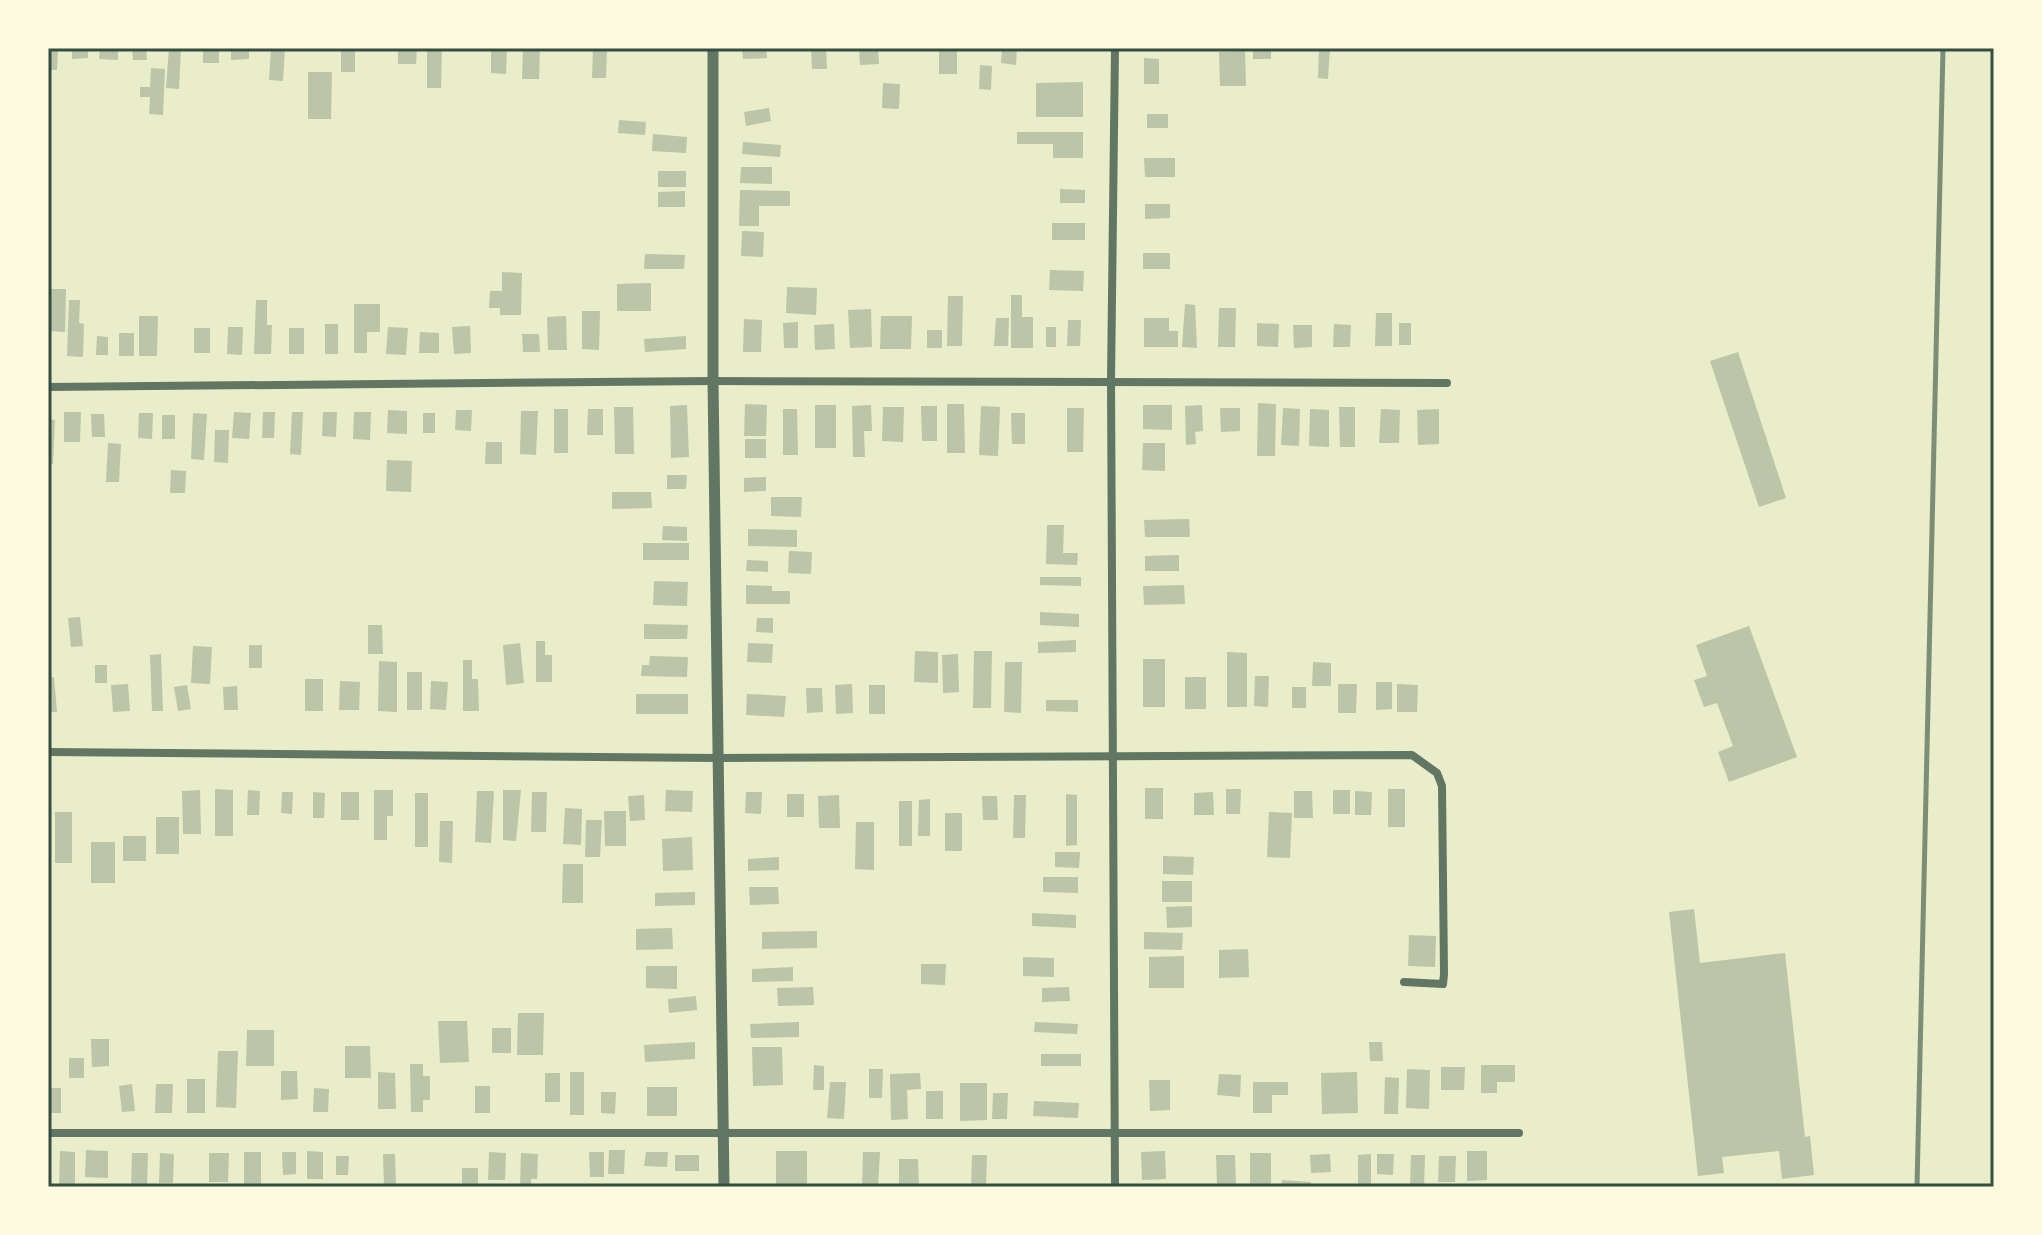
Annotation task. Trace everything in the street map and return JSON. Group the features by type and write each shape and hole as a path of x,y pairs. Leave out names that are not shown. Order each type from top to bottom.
{"street":[{"path":"713,48 713,381 724,1187"},
{"path":"1115,48 1111,380 1115,1187"},
{"path":"48,387 713,381 1447,383"},
{"path":"48,752 717,758 1412,755 1437,773 1442,786 1443,984 1404,982"},
{"path":"48,1133 1519,1133"}],"building":[{"path":"48,48 58,48 57,70 48,70"},
{"path":"72,48 88,48 88,58 72,59"},
{"path":"100,48 118,48 118,60 99,59"},
{"path":"132,48 146,48 147,60 133,60"},
{"path":"169,48 181,48 179,89 166,88"},
{"path":"203,48 219,48 219,63 203,63"},
{"path":"231,48 249,48 249,59 231,60"},
{"path":"271,48 285,48 283,81 269,80"},
{"path":"341,48 355,48 355,72 341,72"},
{"path":"398,48 417,48 416,64 398,64"},
{"path":"427,48 442,48 441,88 427,88"},
{"path":"491,48 507,48 506,74 491,73"},
{"path":"523,48 540,48 539,79 522,79"},
{"path":"593,48 607,48 606,78 592,78"},
{"path":"742,48 766,48 767,58 743,59"},
{"path":"811,48 826,48 827,69 812,69"},
{"path":"859,48 878,48 879,64 860,65"},
{"path":"939,48 957,48 957,74 939,74"},
{"path":"1002,48 1017,48 1016,65 1001,63"},
{"path":"1253,48 1271,48 1271,59 1253,59"},
{"path":"1319,48 1330,48 1328,79 1318,78"},
{"path":"1245,51 1246,86 1220,86 1219,52"},
{"path":"1144,58 1159,59 1159,84 1144,84"},
{"path":"980,65 992,66 991,90 979,89"},
{"path":"151,68 165,69 163,115 149,114 150,97 140,97 140,87 150,87"},
{"path":"308,72 332,72 331,119 308,119"},
{"path":"1083,82 1083,117 1036,117 1036,83"},
{"path":"883,83 900,84 899,109 882,108"},
{"path":"769,108 771,121 746,126 744,112"},
{"path":"1147,114 1168,114 1168,128 1147,128"},
{"path":"619,120 646,122 645,135 618,133"},
{"path":"1017,132 1083,132 1083,158 1053,158 1053,144 1017,144"},
{"path":"653,134 687,137 686,153 652,151"},
{"path":"743,142 781,145 780,157 742,154"},
{"path":"1144,158 1175,158 1175,177 1145,177"},
{"path":"741,167 772,167 772,184 740,183"},
{"path":"658,171 686,171 686,187 658,187"},
{"path":"1060,189 1085,190 1085,203 1060,203"},
{"path":"740,190 790,191 790,206 759,206 759,226 739,226"},
{"path":"685,191 685,207 658,207 658,192"},
{"path":"1145,204 1170,204 1170,218 1145,219"},
{"path":"1052,223 1085,223 1085,240 1052,240"},
{"path":"742,231 764,232 763,257 741,256"},
{"path":"1143,253 1170,253 1170,269 1143,269"},
{"path":"645,254 685,255 684,269 644,269"},
{"path":"1050,270 1084,271 1083,291 1049,290"},
{"path":"502,272 522,273 521,315 500,315 500,308 489,308 490,291 502,291"},
{"path":"651,283 651,311 617,311 617,284"},
{"path":"787,287 817,288 816,315 786,313"},
{"path":"48,289 66,289 65,332 48,331"},
{"path":"1011,295 1022,295 1022,317 1033,317 1033,348 1011,348"},
{"path":"948,296 963,296 962,346 947,346"},
{"path":"69,300 80,300 79,323 84,324 83,357 67,356"},
{"path":"256,300 267,300 267,325 272,325 271,354 254,354"},
{"path":"354,304 380,304 380,332 367,332 367,353 354,353"},
{"path":"1185,304 1195,305 1197,348 1182,347"},
{"path":"1219,308 1236,308 1235,347 1218,347"},
{"path":"871,309 872,347 850,348 848,310"},
{"path":"582,311 600,311 599,350 582,349"},
{"path":"1376,313 1392,313 1392,346 1375,346"},
{"path":"139,316 158,316 157,356 139,356"},
{"path":"566,316 567,350 548,350 547,317"},
{"path":"881,316 912,316 911,349 880,349"},
{"path":"996,318 1009,318 1008,346 994,346"},
{"path":"1144,318 1169,318 1169,331 1178,331 1178,347 1144,347"},
{"path":"744,319 762,320 761,352 743,352"},
{"path":"1068,320 1081,320 1080,346 1067,346"},
{"path":"798,322 798,348 784,348 783,323"},
{"path":"1257,323 1279,324 1278,347 1257,346"},
{"path":"1399,323 1411,323 1411,345 1399,345"},
{"path":"325,324 338,324 338,354 325,354"},
{"path":"834,324 835,349 815,350 814,325"},
{"path":"1334,324 1351,325 1350,347 1333,347"},
{"path":"1293,325 1312,325 1312,347 1294,348"},
{"path":"470,326 471,353 454,354 452,327"},
{"path":"228,327 243,327 242,355 227,354"},
{"path":"388,327 408,328 406,355 386,354"},
{"path":"1046,327 1056,327 1056,347 1046,347"},
{"path":"194,328 210,328 210,353 194,353"},
{"path":"289,328 304,328 304,354 289,354"},
{"path":"927,330 942,330 942,348 927,348"},
{"path":"420,332 439,333 439,353 419,353"},
{"path":"119,333 134,333 134,356 119,356"},
{"path":"522,334 539,334 540,352 523,352"},
{"path":"97,336 108,337 108,355 96,355"},
{"path":"686,336 686,349 645,352 644,339"},
{"path":"1738,352 1786,498 1759,507 1710,361"},
{"path":"1258,403 1276,404 1275,456 1257,456"},
{"path":"745,404 767,405 766,436 744,436"},
{"path":"947,404 964,404 965,453 947,453"},
{"path":"687,405 689,457 671,458 670,406"},
{"path":"815,405 836,405 836,448 815,448"},
{"path":"871,405 872,431 864,431 865,457 853,457 852,406"},
{"path":"1143,405 1172,405 1172,430 1143,429"},
{"path":"1202,405 1203,431 1195,432 1196,444 1186,445 1185,406"},
{"path":"921,406 937,406 937,441 922,441"},
{"path":"981,406 1000,407 998,456 979,455"},
{"path":"614,407 633,407 634,454 615,454"},
{"path":"883,407 904,407 903,442 882,441"},
{"path":"1339,407 1355,407 1355,447 1340,447"},
{"path":"1067,408 1084,408 1083,452 1067,452"},
{"path":"1220,408 1240,408 1240,431 1221,432"},
{"path":"1283,408 1300,409 1299,446 1281,445"},
{"path":"554,409 568,409 568,453 554,453"},
{"path":"588,409 603,409 603,435 587,435"},
{"path":"783,409 797,409 798,455 783,455"},
{"path":"1310,409 1329,410 1329,447 1309,446"},
{"path":"1381,409 1400,410 1399,443 1379,443"},
{"path":"1439,409 1439,444 1418,445 1417,410"},
{"path":"388,410 407,411 407,434 387,433"},
{"path":"456,410 472,410 471,431 455,430"},
{"path":"521,411 538,411 536,455 520,454"},
{"path":"64,412 81,412 80,442 64,442"},
{"path":"234,412 251,413 249,439 232,438"},
{"path":"263,412 275,412 274,438 262,438"},
{"path":"292,412 303,412 301,455 290,454"},
{"path":"323,412 337,412 336,437 322,436"},
{"path":"354,412 371,412 370,440 353,439"},
{"path":"139,413 153,413 152,439 138,438"},
{"path":"193,413 207,414 204,460 191,459"},
{"path":"423,413 435,413 435,433 423,433"},
{"path":"1011,413 1025,413 1025,444 1012,444"},
{"path":"91,414 104,414 105,437 92,437"},
{"path":"162,415 175,415 175,439 162,439"},
{"path":"48,419 55,420 53,464 48,464"},
{"path":"215,430 229,430 228,463 214,462"},
{"path":"745,439 766,439 766,458 745,458"},
{"path":"486,442 502,442 502,464 485,464"},
{"path":"108,443 121,444 119,482 106,482"},
{"path":"1143,443 1165,443 1165,471 1142,470"},
{"path":"387,460 412,461 411,492 386,491"},
{"path":"171,470 186,471 185,493 170,493"},
{"path":"667,475 687,475 686,489 667,489"},
{"path":"766,477 766,491 744,492 744,478"},
{"path":"612,492 651,492 652,508 612,509"},
{"path":"771,497 802,497 801,517 771,516"},
{"path":"1189,519 1190,537 1145,537 1144,520"},
{"path":"1047,525 1064,525 1063,553 1078,553 1077,565 1046,564"},
{"path":"663,526 687,527 687,541 662,540"},
{"path":"748,529 797,530 797,547 748,546"},
{"path":"643,543 689,543 689,560 643,560"},
{"path":"789,551 812,552 811,574 788,573"},
{"path":"1179,555 1179,571 1145,571 1145,556"},
{"path":"747,560 768,561 768,572 746,571"},
{"path":"1040,577 1081,577 1081,586 1040,585"},
{"path":"654,581 688,582 687,606 653,605"},
{"path":"746,585 772,586 772,591 790,591 790,604 746,604"},
{"path":"1184,585 1185,604 1144,605 1143,586"},
{"path":"1040,612 1079,614 1079,627 1040,625"},
{"path":"80,617 83,646 71,647 68,618"},
{"path":"757,618 773,618 773,633 756,632"},
{"path":"644,624 688,625 687,639 644,639"},
{"path":"368,625 382,625 383,654 368,654"},
{"path":"1749,626 1797,757 1729,782 1718,752 1733,746 1717,703 1704,707 1694,680 1707,676 1696,645"},
{"path":"1076,640 1076,652 1038,653 1038,642"},
{"path":"536,641 545,641 545,655 552,655 552,682 536,682"},
{"path":"520,643 524,683 506,685 503,645"},
{"path":"748,643 773,644 772,663 747,662"},
{"path":"249,645 262,645 262,668 249,668"},
{"path":"193,646 212,647 210,684 191,683"},
{"path":"915,651 938,652 938,683 914,682"},
{"path":"974,651 992,651 991,708 973,708"},
{"path":"1227,652 1247,653 1247,707 1227,707"},
{"path":"161,654 163,711 152,711 150,655"},
{"path":"958,654 959,692 943,693 942,655"},
{"path":"650,656 688,657 687,677 641,676 642,665 649,665"},
{"path":"1143,659 1165,659 1165,707 1143,707"},
{"path":"463,660 472,660 472,679 478,679 479,711 463,711"},
{"path":"379,661 397,662 397,712 378,711"},
{"path":"1005,662 1022,662 1021,713 1004,712"},
{"path":"1313,662 1331,663 1331,686 1312,686"},
{"path":"95,665 107,665 107,683 95,683"},
{"path":"407,672 422,672 422,710 407,710"},
{"path":"1255,676 1269,676 1268,707 1254,706"},
{"path":"54,677 57,712 48,712 48,678"},
{"path":"1185,677 1206,677 1206,709 1185,709"},
{"path":"305,679 323,679 323,711 305,711"},
{"path":"340,681 360,682 359,710 339,710"},
{"path":"431,681 448,682 446,710 430,709"},
{"path":"1376,682 1392,682 1392,709 1376,710"},
{"path":"128,684 130,711 113,712 111,685"},
{"path":"852,684 853,713 836,714 835,685"},
{"path":"1338,684 1357,684 1356,713 1338,713"},
{"path":"1397,684 1418,685 1417,712 1397,712"},
{"path":"187,685 191,709 178,711 174,687"},
{"path":"869,685 885,685 885,714 869,714"},
{"path":"237,686 238,710 224,710 223,687"},
{"path":"1292,687 1306,687 1306,708 1292,708"},
{"path":"806,688 822,688 823,712 807,713"},
{"path":"636,694 688,694 688,714 636,714"},
{"path":"747,694 786,696 784,717 746,715"},
{"path":"1046,700 1078,700 1078,712 1046,711"},
{"path":"1145,788 1163,788 1163,819 1145,819"},
{"path":"215,789 233,790 233,836 215,836"},
{"path":"1226,789 1241,789 1240,814 1226,814"},
{"path":"1388,789 1405,789 1405,827 1388,827"},
{"path":"200,790 201,834 183,834 182,791"},
{"path":"248,790 260,791 259,815 247,815"},
{"path":"374,790 393,790 393,816 387,816 387,840 374,840"},
{"path":"503,790 521,790 516,841 503,840"},
{"path":"666,790 693,791 692,812 665,811"},
{"path":"1333,790 1350,790 1350,814 1333,814"},
{"path":"477,791 494,791 491,843 475,842"},
{"path":"1294,791 1312,791 1313,818 1294,818"},
{"path":"1355,791 1372,792 1371,815 1355,815"},
{"path":"282,792 293,792 292,814 281,813"},
{"path":"313,792 325,793 324,818 313,818"},
{"path":"341,792 359,792 359,820 341,820"},
{"path":"532,792 547,792 546,832 531,832"},
{"path":"746,792 762,792 761,814 745,813"},
{"path":"1213,792 1214,815 1194,815 1194,793"},
{"path":"415,793 428,793 428,847 415,847"},
{"path":"787,794 804,794 804,817 787,817"},
{"path":"1066,794 1077,795 1077,845 1066,846"},
{"path":"644,795 645,820 630,821 628,796"},
{"path":"839,795 840,828 819,828 818,796"},
{"path":"1014,795 1026,795 1025,838 1013,838"},
{"path":"982,796 997,796 998,820 983,820"},
{"path":"930,799 930,836 918,836 919,800"},
{"path":"899,801 912,801 912,846 899,846"},
{"path":"565,808 582,809 581,845 563,844"},
{"path":"604,811 626,811 626,846 605,846"},
{"path":"55,812 72,812 72,863 55,863"},
{"path":"1269,812 1292,813 1290,858 1267,857"},
{"path":"945,813 962,813 962,851 945,851"},
{"path":"156,817 179,817 179,854 156,854"},
{"path":"586,820 602,820 600,857 585,857"},
{"path":"440,821 453,821 452,863 439,862"},
{"path":"856,822 874,822 874,870 855,869"},
{"path":"123,836 146,836 146,861 123,861"},
{"path":"692,837 693,870 663,871 662,839"},
{"path":"91,842 115,842 115,883 91,883"},
{"path":"1055,852 1080,852 1079,868 1055,867"},
{"path":"1163,856 1194,857 1193,875 1163,874"},
{"path":"779,857 779,870 748,871 748,859"},
{"path":"563,864 583,864 583,903 562,903"},
{"path":"1043,877 1078,877 1078,893 1043,892"},
{"path":"1162,881 1192,881 1192,902 1162,902"},
{"path":"749,887 778,887 779,904 750,905"},
{"path":"695,892 695,905 655,906 655,893"},
{"path":"1192,906 1192,927 1167,928 1166,907"},
{"path":"1694,909 1700,963 1785,953 1805,1137 1810,1136 1814,1175 1782,1179 1779,1151 1722,1157 1724,1173 1698,1176 1669,912"},
{"path":"1032,913 1076,915 1076,928 1032,926"},
{"path":"672,928 673,949 636,950 636,929"},
{"path":"817,931 817,948 762,949 762,932"},
{"path":"1144,932 1183,933 1182,950 1144,949"},
{"path":"1409,935 1436,936 1435,967 1408,966"},
{"path":"1248,949 1249,977 1219,978 1219,950"},
{"path":"1184,956 1184,988 1149,988 1149,957"},
{"path":"1023,957 1054,958 1054,977 1023,976"},
{"path":"921,964 946,964 945,985 921,984"},
{"path":"646,966 677,966 677,989 646,988"},
{"path":"793,967 793,981 752,982 752,969"},
{"path":"813,987 814,1005 778,1006 777,988"},
{"path":"1069,987 1070,1001 1042,1002 1042,988"},
{"path":"696,996 697,1010 669,1013 668,999"},
{"path":"518,1013 544,1013 543,1055 517,1055"},
{"path":"438,1021 467,1021 469,1062 440,1063"},
{"path":"799,1022 799,1037 751,1038 750,1024"},
{"path":"1035,1022 1078,1024 1077,1034 1034,1032"},
{"path":"492,1028 511,1028 511,1053 492,1053"},
{"path":"247,1030 274,1030 274,1066 246,1066"},
{"path":"91,1039 109,1039 109,1066 92,1067"},
{"path":"695,1042 695,1059 645,1062 644,1045"},
{"path":"1369,1042 1382,1042 1383,1061 1370,1061"},
{"path":"345,1046 370,1046 371,1078 345,1078"},
{"path":"752,1047 782,1047 783,1085 753,1086"},
{"path":"218,1051 238,1051 236,1108 216,1107"},
{"path":"1041,1054 1081,1054 1081,1066 1041,1066"},
{"path":"69,1058 84,1058 84,1078 69,1078"},
{"path":"410,1064 423,1064 423,1076 430,1076 430,1100 423,1100 423,1112 411,1112"},
{"path":"814,1065 824,1066 824,1090 813,1090"},
{"path":"1481,1065 1515,1065 1515,1082 1497,1082 1497,1093 1481,1093"},
{"path":"1441,1067 1465,1067 1464,1090 1441,1090"},
{"path":"869,1069 883,1069 882,1098 869,1098"},
{"path":"1407,1069 1430,1070 1429,1109 1406,1108"},
{"path":"281,1071 297,1071 298,1099 281,1100"},
{"path":"378,1072 395,1073 396,1109 378,1109"},
{"path":"570,1072 584,1072 584,1115 570,1115"},
{"path":"1357,1072 1358,1113 1322,1114 1321,1073"},
{"path":"545,1073 560,1073 560,1102 545,1102"},
{"path":"920,1073 921,1089 907,1090 908,1119 891,1120 890,1074"},
{"path":"1219,1074 1241,1075 1240,1097 1217,1095"},
{"path":"1385,1077 1399,1078 1398,1114 1384,1114"},
{"path":"187,1079 205,1079 205,1113 187,1113"},
{"path":"1149,1080 1170,1080 1170,1110 1150,1111"},
{"path":"830,1082 846,1082 844,1119 827,1118"},
{"path":"1253,1082 1288,1082 1288,1095 1272,1095 1272,1113 1253,1113"},
{"path":"960,1083 987,1083 987,1120 960,1121"},
{"path":"132,1084 135,1111 122,1112 119,1086"},
{"path":"156,1084 173,1084 172,1113 155,1113"},
{"path":"475,1086 490,1086 490,1113 475,1113"},
{"path":"647,1087 677,1087 677,1116 647,1116"},
{"path":"51,1088 61,1088 61,1113 50,1113"},
{"path":"314,1088 329,1089 328,1112 313,1112"},
{"path":"926,1091 943,1091 943,1119 926,1119"},
{"path":"601,1092 616,1092 615,1114 601,1113"},
{"path":"993,1093 1008,1093 1007,1119 992,1119"},
{"path":"1034,1101 1079,1103 1078,1118 1033,1116"},
{"path":"86,1150 108,1151 108,1178 85,1177"},
{"path":"609,1150 625,1150 624,1174 608,1174"},
{"path":"60,1151 75,1152 75,1187 59,1187"},
{"path":"307,1151 323,1152 323,1179 307,1179"},
{"path":"776,1151 807,1151 807,1187 776,1187"},
{"path":"1165,1151 1166,1179 1142,1180 1141,1152"},
{"path":"1467,1151 1487,1151 1487,1180 1467,1181"},
{"path":"244,1152 261,1152 261,1187 244,1187"},
{"path":"282,1152 296,1152 296,1174 283,1175"},
{"path":"489,1152 506,1153 505,1180 488,1180"},
{"path":"589,1152 604,1152 604,1177 590,1177"},
{"path":"646,1152 668,1152 667,1167 644,1166"},
{"path":"863,1152 880,1152 878,1187 862,1186"},
{"path":"132,1153 148,1153 147,1187 131,1187"},
{"path":"160,1153 174,1154 173,1183 159,1183"},
{"path":"209,1153 229,1153 228,1182 209,1182"},
{"path":"521,1153 538,1154 537,1179 531,1179 531,1187 520,1187"},
{"path":"1250,1153 1271,1153 1271,1184 1250,1184"},
{"path":"383,1154 395,1154 396,1187 384,1187"},
{"path":"1330,1154 1331,1172 1311,1173 1310,1155"},
{"path":"1371,1154 1371,1187 1358,1187 1358,1155"},
{"path":"1377,1154 1394,1154 1393,1175 1377,1174"},
{"path":"675,1155 699,1155 699,1171 675,1171"},
{"path":"972,1155 987,1155 986,1187 971,1187"},
{"path":"1216,1155 1235,1155 1236,1187 1217,1187"},
{"path":"1411,1155 1425,1155 1424,1187 1410,1187"},
{"path":"336,1156 349,1156 348,1175 336,1175"},
{"path":"1439,1156 1456,1156 1455,1182 1438,1182"},
{"path":"899,1159 918,1159 919,1187 899,1187"},
{"path":"462,1168 478,1168 478,1187 462,1187"},
{"path":"1282,1180 1311,1182 1311,1187 1281,1187"}],"railway":[{"path":"1917,1187 1943,48"}]}
